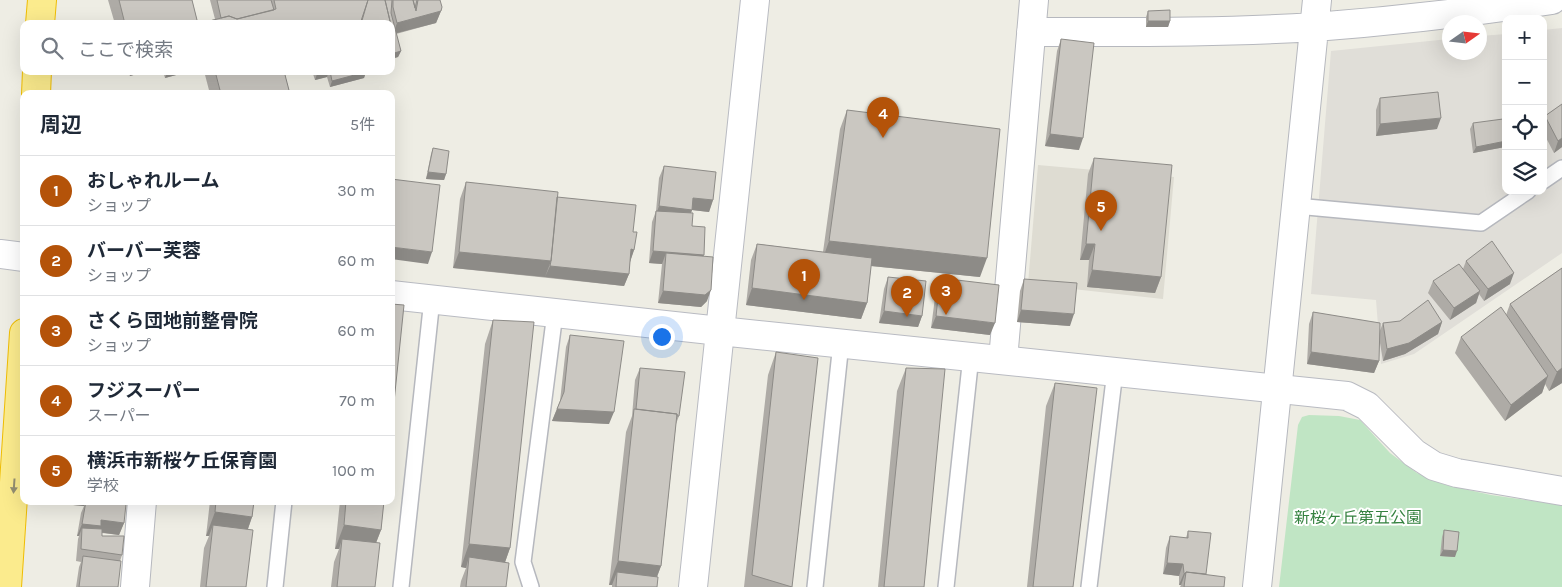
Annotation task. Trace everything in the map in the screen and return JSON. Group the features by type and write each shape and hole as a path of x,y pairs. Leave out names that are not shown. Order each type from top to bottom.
{"highway":[{"path":"36,20 37,0"},
{"path":"40,20 42,0"},
{"path":"35,90 36,75"},
{"path":"7,587 20,392"}],"street":[{"path":"693,587 755,0"},
{"path":"1003,360 1034,0"},
{"path":"1257,587 1317,0"},
{"path":"1031,32 1138,32 1314,27 1470,12 1552,0"},
{"path":"0,254 20,256"},
{"path":"395,295 1347,396 1367,406 1414,453 1434,466 1457,473 1562,491"},
{"path":"135,587 142,505"}],"lane":[{"path":"1547,178 1562,168"},
{"path":"1296,206 1481,223 1522,195"},
{"path":"401,587 432,299"},
{"path":"531,587 523,562 554,313"},
{"path":"816,587 841,343"},
{"path":"946,587 971,356"},
{"path":"1089,587 1115,372"},
{"path":"275,587 284,505"}],"shaded area":[{"path":"1562,28 1562,253 1414,354 1381,364 1376,300 1311,294 1331,51 1442,40 1442,60 1487,60 1487,35 1502,34 1502,195 1547,195 1547,30"},
{"path":"1038,165 1174,177 1163,299 1028,284"}],"green space":[{"name":"新桜ヶ丘第五公園","path":"1309,415 1339,416 1360,420 1390,453 1417,473 1446,485 1491,495 1562,505 1562,587 1279,587 1298,425 1302,417"}],"building":[{"path":"119,0 192,0 197,20 124,20"},
{"path":"217,0 271,0 274,10 237,19 229,16 221,18"},
{"path":"274,0 368,0 361,20 214,20 229,16 237,19 276,9"},
{"path":"368,0 385,0 390,20 362,20"},
{"path":"385,0 392,0 391,13 393,20 390,20"},
{"path":"393,0 413,0 416,11 418,0 440,0 442,7 441,11 397,23"},
{"path":"413,0 417,0 415,8"},
{"path":"1170,10 1170,21 1148,21 1148,11"},
{"path":"395,28 401,51 395,53"},
{"path":"1061,39 1094,43 1083,138 1050,134"},
{"path":"216,75 285,75 289,90 220,90"},
{"path":"331,75 355,75 332,81"},
{"path":"1438,92 1441,118 1380,124 1380,98"},
{"path":"1562,104 1562,138 1558,141 1547,120 1547,115"},
{"path":"847,110 1000,129 987,258 829,241"},
{"path":"1502,119 1502,142 1476,147 1473,123"},
{"path":"433,148 449,151 446,174 428,172"},
{"path":"1094,158 1172,165 1161,277 1092,270 1095,244 1086,244"},
{"path":"664,166 716,172 713,200 693,198 692,210 659,206"},
{"path":"395,179 440,185 432,252 395,247"},
{"path":"466,182 558,192 551,261 459,252"},
{"path":"557,197 636,205 633,232 637,232 634,250 631,249 629,274 550,266"},
{"path":"656,211 693,213 692,226 705,227 704,255 653,251"},
{"path":"1492,241 1514,273 1488,289 1466,261"},
{"path":"757,244 872,258 867,303 752,288"},
{"path":"666,253 713,257 711,290 705,295 663,291"},
{"path":"1459,264 1480,291 1454,308 1433,281"},
{"path":"1562,268 1562,368 1557,372 1510,304"},
{"path":"888,277 926,281 922,316 884,311"},
{"path":"940,278 999,285 995,323 936,316"},
{"path":"1024,279 1077,283 1074,314 1021,310"},
{"path":"1428,300 1442,322 1409,343 1387,349 1383,323 1400,321"},
{"path":"395,304 404,305 395,392"},
{"path":"1501,307 1548,376 1511,405 1461,337"},
{"path":"1313,312 1380,323 1379,361 1311,352"},
{"path":"493,320 534,322 510,548 469,544"},
{"path":"570,335 624,341 614,412 557,409 564,392"},
{"path":"776,352 818,358 792,587 752,575"},
{"path":"640,368 685,372 679,416 677,414 636,409"},
{"path":"906,368 945,369 924,587 884,587"},
{"path":"1055,383 1097,388 1073,587 1033,587"},
{"path":"634,409 677,414 661,566 618,561"},
{"path":"85,505 126,505 124,523 101,520 101,526 82,524"},
{"path":"216,505 254,505 252,517 215,512"},
{"path":"346,505 384,505 381,530 344,525"},
{"path":"213,525 253,530 246,587 206,587"},
{"path":"82,528 102,529 102,536 124,536 122,555 81,549"},
{"path":"1444,530 1459,532 1457,551 1443,550"},
{"path":"1188,531 1211,533 1206,574 1186,572 1185,574 1183,564 1167,563 1170,536 1188,538"},
{"path":"342,539 380,543 375,587 337,587"},
{"path":"83,556 121,561 118,587 79,587"},
{"path":"469,557 509,563 506,587 466,587"},
{"path":"617,572 658,577 657,587 616,587"},
{"path":"1186,572 1225,577 1224,587 1184,587"}],"place":[{"name":"フジスーパー","path":"883,138"},
{"name":"横浜市新桜ケ丘保育園","path":"1101,231"},
{"name":"おしゃれルーム","path":"804,300"},
{"name":"さくら団地前整骨院","path":"946,315"},
{"name":"バーバー芙蓉","path":"907,317"}]}
